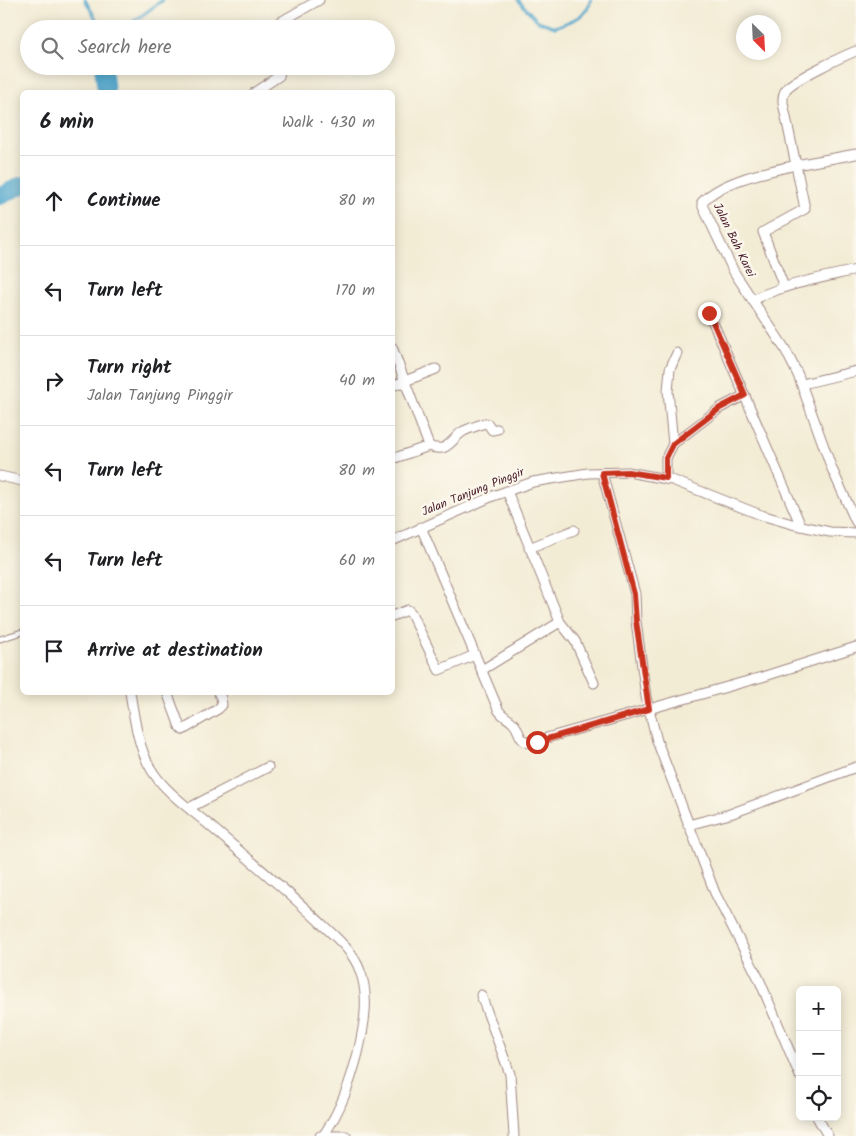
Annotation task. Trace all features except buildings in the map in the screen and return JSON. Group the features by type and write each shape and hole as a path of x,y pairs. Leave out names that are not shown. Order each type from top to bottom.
{"street":[{"path":"284,20 319,0"},
{"path":"784,287 763,232 806,209 782,103 783,94 788,87 815,71 856,51"},
{"path":"258,90 279,75"},
{"path":"796,165 856,154"},
{"name":"Jalan Bah Karei","path":"796,165 730,184 702,202 734,272 785,349 802,384 832,469 856,522"},
{"path":"752,300 784,287 856,270"},
{"path":"709,313 802,526"},
{"path":"673,444 668,391 670,369 677,353"},
{"path":"395,354 429,446 435,449 443,447 452,443 463,432 485,423 492,430 497,429"},
{"path":"395,385 436,369"},
{"path":"802,384 856,371"},
{"path":"666,478 666,458 673,444 720,408 745,395"},
{"path":"395,458 429,446"},
{"name":"Jalan Tanjung Pinggir","path":"395,539 507,491 534,482 602,473 628,472 666,478 761,515 802,526 830,532 856,533"},
{"path":"602,473 634,594 636,621 649,709 659,747 716,893 759,979 796,1067"},
{"path":"0,476 20,481"},
{"path":"507,491 560,622 574,641 594,683"},
{"path":"421,527 500,714 516,726 523,742 529,743 762,677 856,647"},
{"path":"529,548 574,530"},
{"path":"395,615 408,610 411,613 439,670 475,655"},
{"path":"482,670 560,622"},
{"path":"131,695 144,755 151,770 188,808 304,906 356,960 363,981 365,1002 362,1034 347,1091 333,1121 321,1136"},
{"path":"167,695 183,730 218,710 222,705 220,695"},
{"path":"188,808 268,767"},
{"path":"688,825 730,814 856,768"},
{"path":"481,995 510,1074 514,1136"},
{"path":"819,1121 828,1136"},
{"path":"321,1136 346,1136"}],"lane":[{"path":"0,639 20,633"}],"waterway":[{"path":"85,0 97,20"},
{"path":"135,20 163,0"},
{"path":"518,0 538,21 555,27 582,15 591,0"},
{"path":"104,75 106,90"},
{"path":"0,196 20,186"}],"route":[{"path":"537,742 649,709 636,621 634,594 602,473 628,472 666,478 666,458 668,450 673,444 720,408 745,395 709,313"}]}
